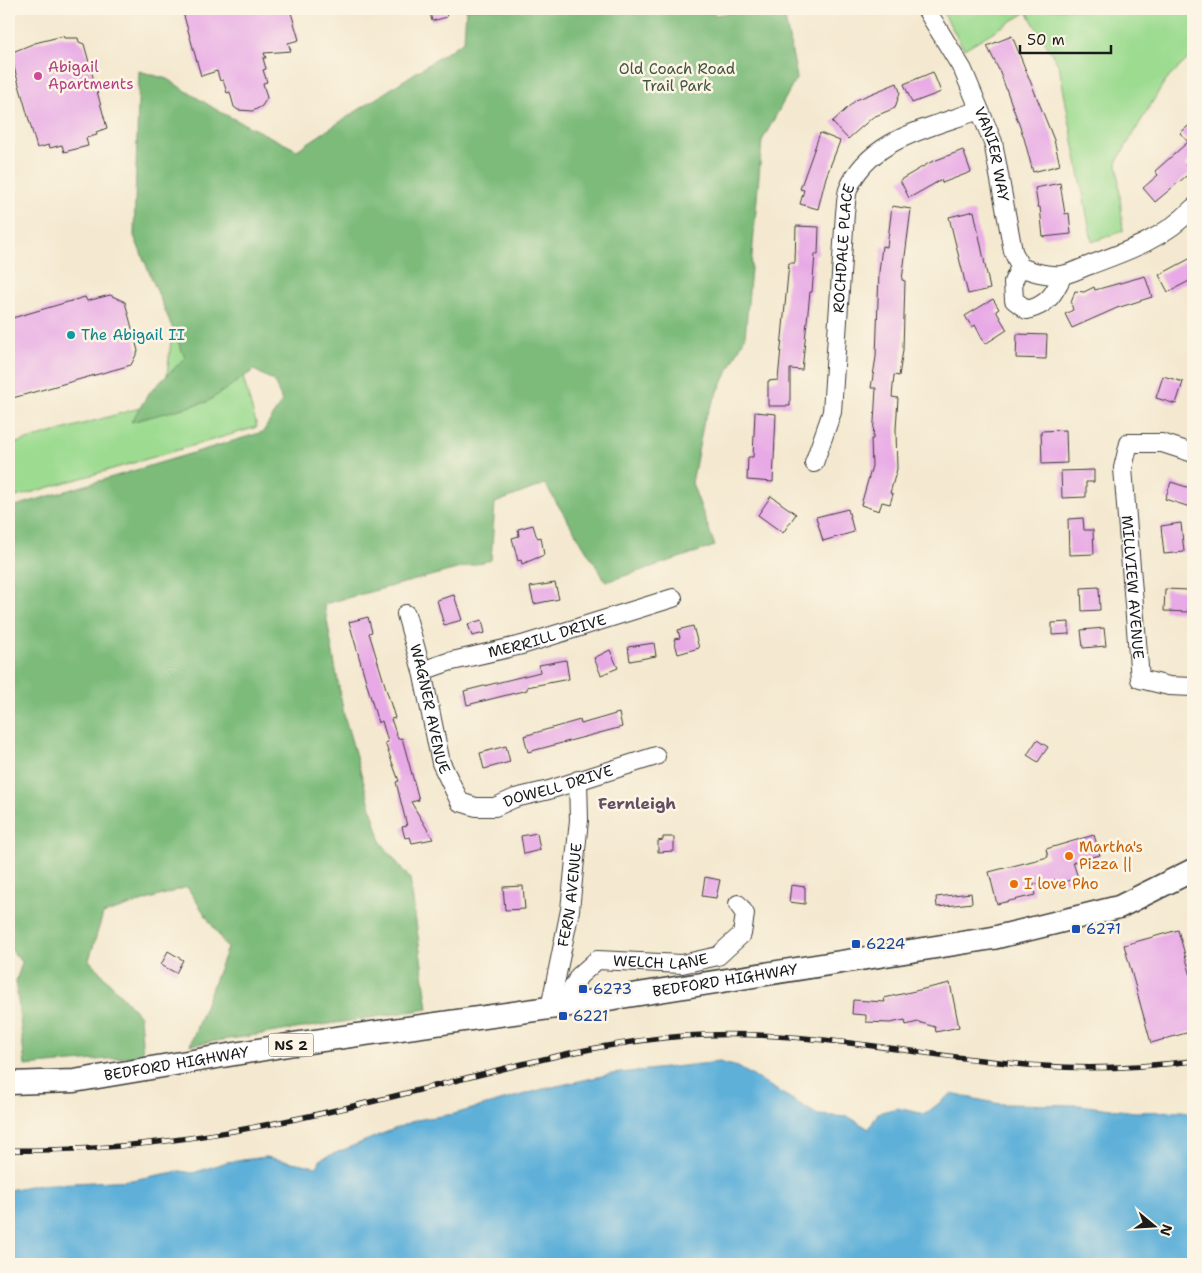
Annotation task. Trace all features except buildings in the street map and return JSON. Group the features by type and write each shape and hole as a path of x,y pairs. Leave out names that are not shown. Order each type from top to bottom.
{"main road":[{"name":"BEDFORD HIGHWAY","path":"9,1083 74,1081 294,1044 556,1007 993,938 1119,907 1193,870"}],"street":[{"name":"VANIER WAY","path":"926,9 963,70 993,142 1013,251 1020,267"},
{"name":"ROCHDALE PLACE","path":"814,463 832,412 844,212 848,190 860,170 894,141 979,110"},
{"path":"1063,275 1053,296 1041,306 1027,310 1014,300 1013,282 1020,267 1042,274 1063,275 1129,251 1155,239 1181,220 1193,208"},
{"name":"MILLVIEW AVENUE","path":"1193,453 1162,443 1129,443 1123,468 1140,679 1169,686 1193,686"},
{"name":"MERRILL DRIVE","path":"422,672 448,662 522,645 673,598"},
{"name":"WAGNER AVENUE","path":"406,614 422,672 442,762 460,802"},
{"name":"DOWELL DRIVE","path":"460,802 476,807 495,807 515,798 656,756"},
{"name":"FERN AVENUE","path":"556,1007 570,910 579,820 578,780"},
{"name":"WELCH LANE","path":"556,1007 578,976 597,960 682,964 718,956 742,934 744,914 738,904"}],"green space":[{"name":"Old Coach Road Trail Park","path":"466,9 714,9 714,15 761,9 783,9 797,77 762,141 745,337 704,420 692,483 715,546 606,582 545,484 495,503 491,560 324,604 344,715 381,842 410,879 428,1009 190,1045 227,948 187,887 103,914 89,960 140,1016 143,1056 25,1066 16,981 22,963 9,947 9,508 263,432 282,401 274,381 254,370 207,402 131,422 149,393 185,358 134,236 139,71 167,79 220,112 297,150 464,41"},
{"path":"941,9 1193,9 1193,54 1165,81 1117,161 1123,231 1092,242 1059,66 1027,12 964,49"},
{"path":"189,186 257,427 9,499 9,445 164,401"}],"water":[{"path":"719,1062 738,1067 818,1115 849,1117 869,1129 878,1113 897,1108 925,1114 951,1094 1000,1104 1079,1105 1135,1112 1182,1111 1193,1113 1193,1264 9,1264 9,1190 34,1185 132,1180 180,1171 193,1173 227,1162 266,1157 317,1167 321,1159 416,1120 454,1114 543,1089 611,1074"}],"railway":[{"path":"9,1150 113,1147 216,1134 318,1114 583,1050 650,1039 684,1036 729,1034 819,1039 998,1062 1081,1068 1156,1065 1193,1061"}],"place":[{"name":"Abigail Apartments","path":"38,76"},
{"name":"The Abigail II","path":"71,335"},
{"name":"Martha's Pizza ||","path":"1069,856"},
{"name":"I love Pho","path":"1014,884"},
{"name":"6271","path":"1076,929"},
{"name":"6224","path":"856,944"},
{"name":"6273","path":"583,989"},
{"name":"6221","path":"563,1016"}],"district":[{"name":"Fernleigh","path":"637,803"}]}
